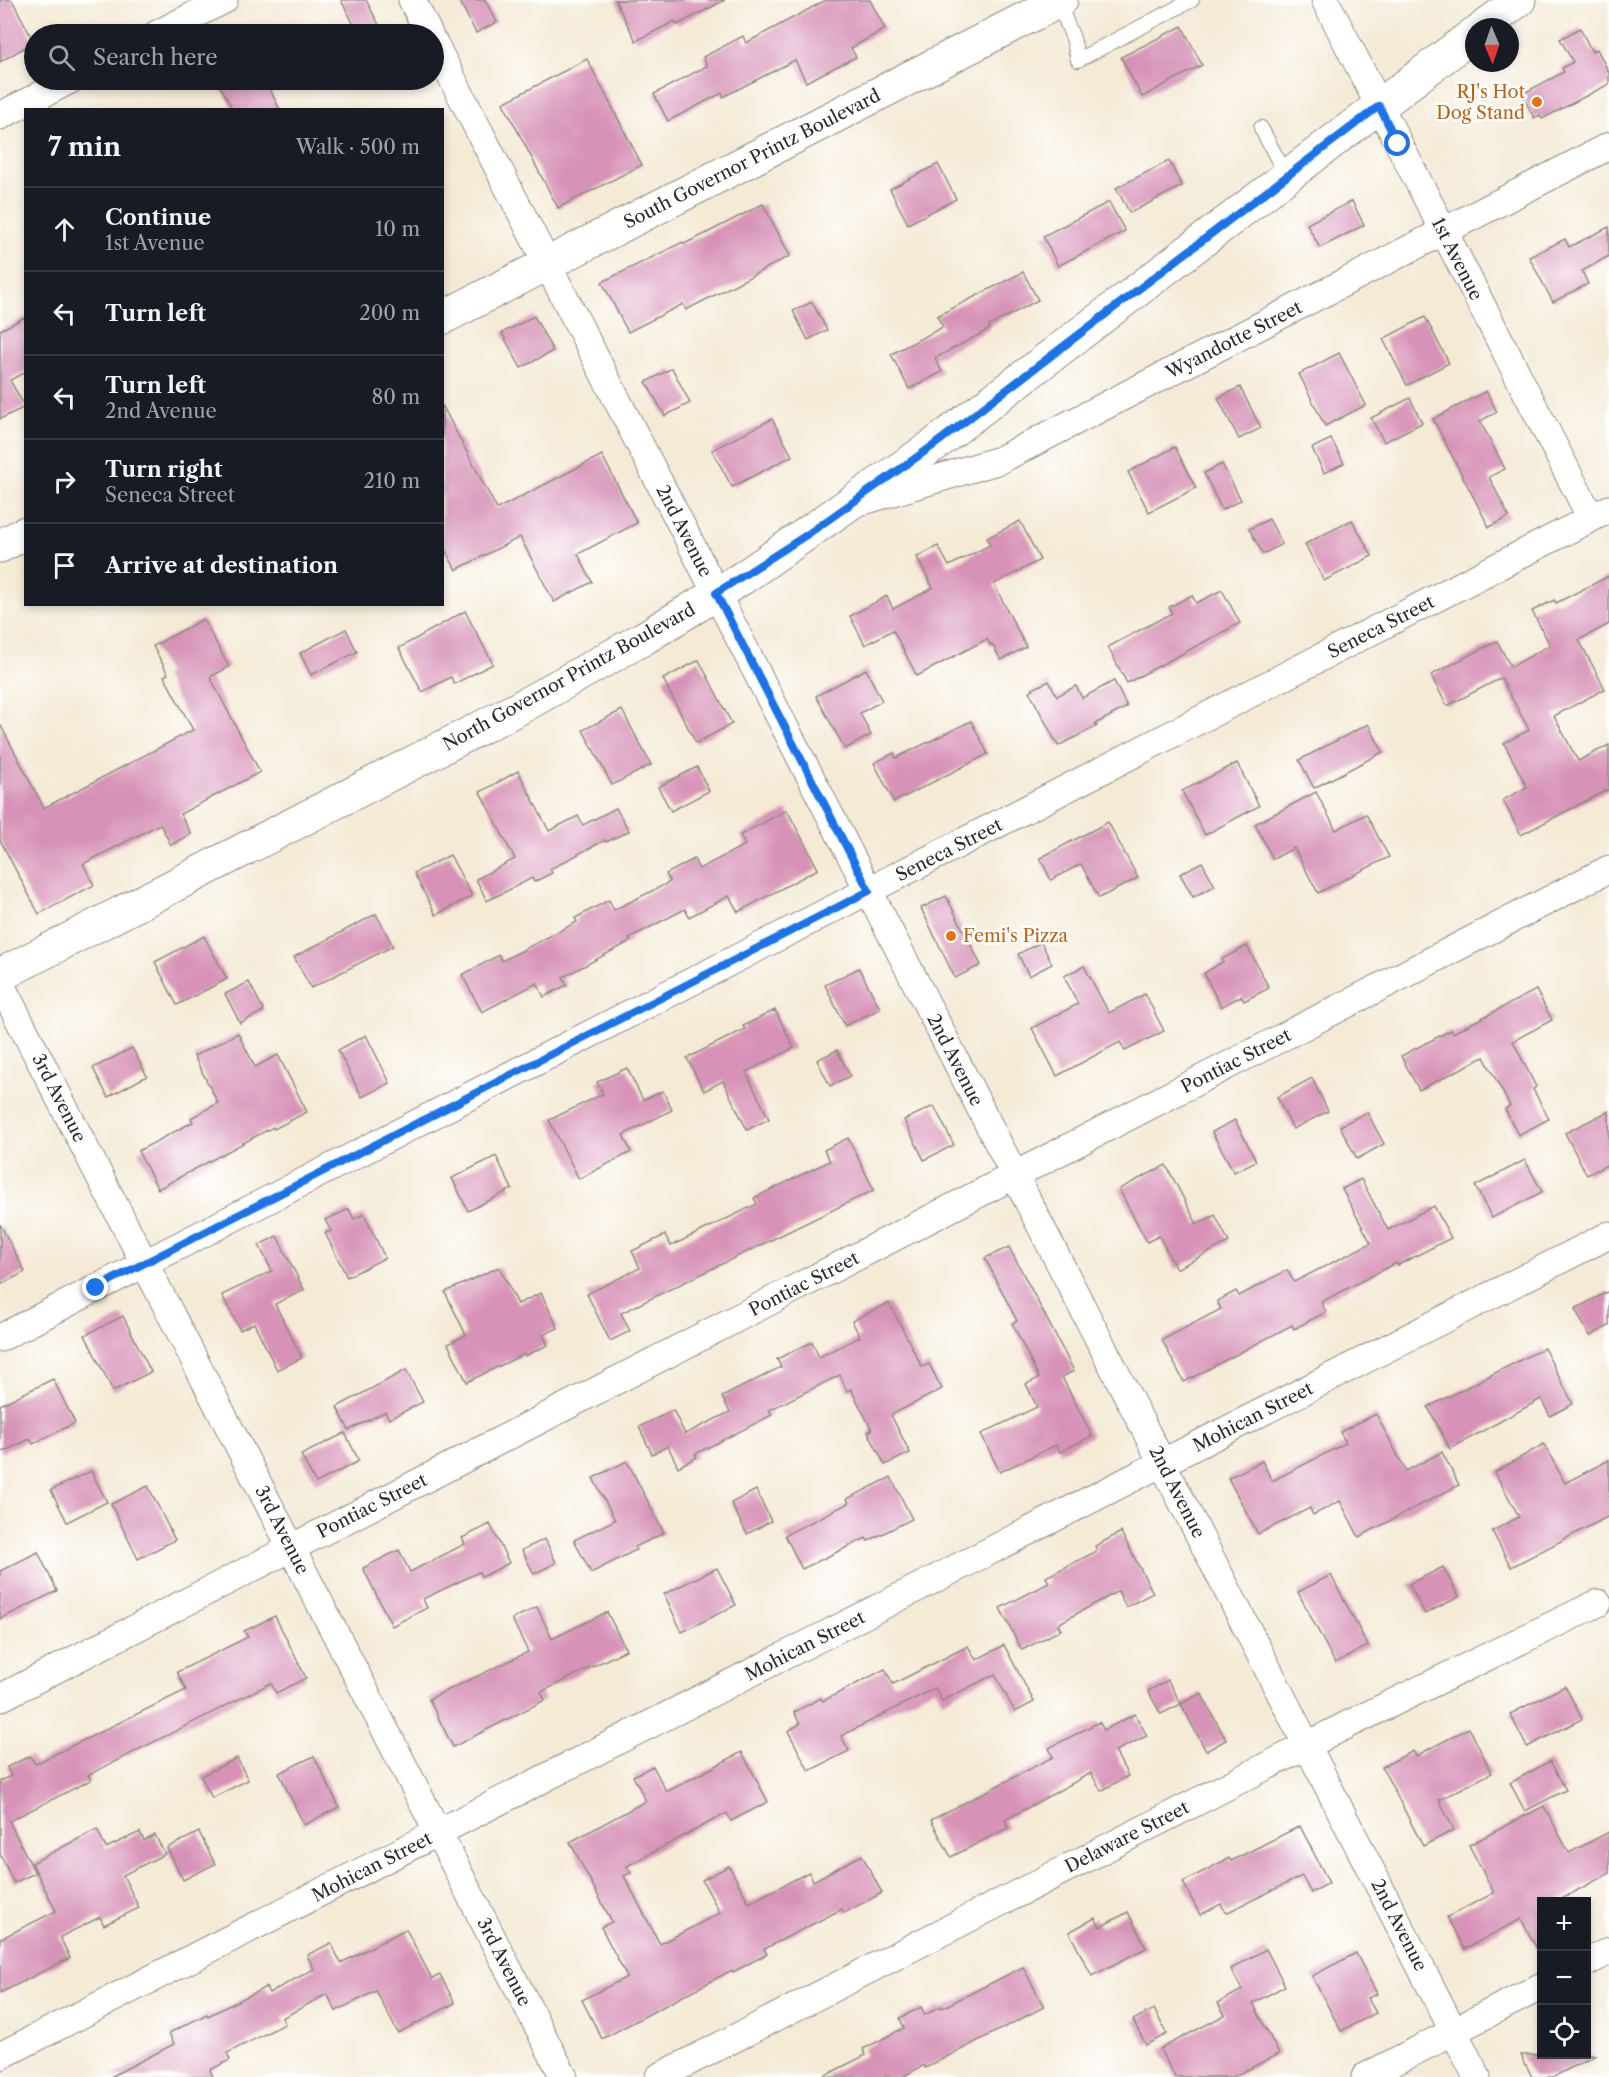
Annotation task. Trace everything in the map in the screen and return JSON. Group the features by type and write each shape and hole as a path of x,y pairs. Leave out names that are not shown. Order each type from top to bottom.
{"main road":[{"name":"South Governor Printz Boulevard","path":"444,317 1059,1"},
{"path":"1495,18 1515,1"},
{"name":"North Governor Printz Boulevard","path":"0,975 519,708 644,638 744,577 848,506 1022,379 1465,41"},
{"path":"0,546 24,533"}],"street":[{"path":"177,24 224,0"},
{"path":"412,0 424,24"},
{"name":"1st Avenue","path":"1325,0 1443,232 1600,514"},
{"name":"2nd Avenue","path":"444,62 1477,2077"},
{"path":"0,116 51,90"},
{"name":"Wyandotte Street","path":"848,506 1000,460 1609,146"},
{"name":"Seneca Street","path":"0,1338 1600,514"},
{"name":"Pontiac Street","path":"0,1698 1609,869"},
{"name":"3rd Avenue","path":"0,983 564,2077"},
{"name":"Mohican Street","path":"0,2056 1609,1235"},
{"name":"Delaware Street","path":"660,2077 1307,1745 1598,1604"},
{"path":"1591,1961 1609,1951"},
{"path":"1365,2077 1537,1989"}],"lane":[{"path":"1059,1 1073,38 1078,60 1192,0"},
{"path":"1261,128 1287,177"}],"building":[{"path":"0,0 12,0 25,24 24,48 0,62"},
{"path":"341,0 366,0 378,24 354,24"},
{"path":"459,0 485,0 497,22 476,33"},
{"path":"615,0 725,0 677,25 675,21 636,41"},
{"path":"826,0 870,0 885,29 851,48 856,57 806,82 795,60 723,97 722,93 668,121 654,94 707,66 703,57 743,36 746,43"},
{"path":"1182,26 1202,65 1142,97 1121,57"},
{"path":"1580,28 1592,52 1597,49 1609,73 1609,84 1542,119 1540,115 1534,118 1522,94 1564,72 1562,68 1573,62 1560,39"},
{"path":"587,59 642,165 558,208 503,103"},
{"path":"222,90 270,90 279,108 232,108"},
{"path":"1169,161 1182,186 1130,213 1116,188"},
{"path":"938,164 956,199 908,224 890,189"},
{"path":"1352,201 1364,225 1320,248 1307,224"},
{"path":"1109,202 1125,231 1058,266 1043,236"},
{"path":"763,204 790,256 686,310 683,304 628,332 602,282"},
{"path":"1609,227 1609,256 1582,271 1588,284 1553,302 1529,257 1565,239 1569,247"},
{"path":"1023,272 1038,300 935,358 942,372 909,389 891,354 943,327 937,316"},
{"path":"812,302 827,330 808,340 793,311"},
{"path":"534,316 553,351 521,368 502,333"},
{"path":"1425,317 1449,363 1407,385 1383,339"},
{"path":"24,318 24,373 10,380 24,407 0,419 0,330"},
{"path":"1339,353 1366,405 1325,426 1299,374"},
{"path":"672,368 690,403 665,416 646,382"},
{"path":"1240,387 1261,428 1239,439 1218,398"},
{"path":"1486,391 1497,412 1480,421 1505,469 1489,477 1509,517 1489,527 1433,419"},
{"path":"1410,398 1422,423 1384,442 1371,418"},
{"path":"444,409 497,509 602,455 637,523 578,554 592,582 554,602 520,537 456,570 444,548"},
{"path":"772,419 792,456 732,487 712,450"},
{"path":"1331,439 1344,463 1324,473 1312,448"},
{"path":"1175,447 1196,488 1149,512 1128,472"},
{"path":"1222,464 1241,500 1222,510 1204,473"},
{"path":"1269,519 1282,544 1263,554 1249,529"},
{"path":"1352,520 1372,556 1324,581 1305,544"},
{"path":"1020,521 1040,560 994,584 1026,647 1001,660 987,639 917,676 893,630 865,645 850,616 887,596 893,609 933,588 917,557 938,546 949,566 990,545 987,538"},
{"path":"1609,576 1609,624 1579,640 1605,689 1554,716 1578,761 1609,745 1609,789 1521,835 1503,800 1527,787 1504,743 1529,730 1501,678 1447,706 1431,675 1497,641 1511,667 1550,645 1532,611 1554,600 1556,603"},
{"path":"1222,590 1240,623 1127,683 1108,647 1172,613 1169,607 1192,595 1196,603"},
{"path":"465,611 493,664 454,684 451,677 422,692 399,648"},
{"path":"203,619 229,667 210,677 260,772 180,814 191,834 171,845 160,824 83,864 94,885 39,914 0,840 0,724 44,808 193,730 164,676 168,674 153,646"},
{"path":"346,629 357,652 311,675 300,653"},
{"path":"699,660 732,724 696,743 663,679"},
{"path":"866,669 882,701 860,713 871,735 845,749 816,696"},
{"path":"1049,681 1057,696 1076,686 1082,698 1114,681 1127,707 1058,746 1029,691"},
{"path":"622,710 651,765 612,785 583,730"},
{"path":"971,721 988,754 894,802 874,763 894,753 896,758"},
{"path":"1368,724 1383,752 1314,788 1299,760"},
{"path":"1237,763 1259,806 1205,835 1182,791"},
{"path":"697,767 709,791 671,811 658,787"},
{"path":"518,771 549,831 578,816 583,825 616,808 629,831 606,842 605,840 550,869 552,873 534,882 532,878 487,901 476,879 515,859 480,792"},
{"path":"1316,792 1336,830 1366,814 1389,857 1318,893 1294,848 1273,859 1255,824"},
{"path":"787,810 818,869 738,912 729,896 689,917 685,909 629,938 631,941 563,977 567,985 544,997 537,983 482,1012 462,975 499,955 502,961 577,922 575,918 609,900 614,910 670,882 666,874 694,859 699,869 745,845 740,835"},
{"path":"1108,822 1138,878 1099,898 1081,864 1051,880 1040,858"},
{"path":"450,855 472,896 436,915 414,873"},
{"path":"1202,862 1215,886 1193,897 1180,874"},
{"name":"Femi's Pizza","path":"946,896 981,965 955,978 921,908"},
{"path":"376,914 393,946 311,988 294,957"},
{"path":"204,936 227,979 177,1005 155,962"},
{"path":"1041,942 1052,964 1029,976 1018,954"},
{"path":"1247,946 1269,988 1244,1001 1241,996 1221,1007 1204,973 1223,962 1222,959"},
{"path":"1084,966 1109,1013 1145,994 1164,1031 1125,1051 1120,1042 1057,1076 1032,1028 1078,1004 1064,976"},
{"path":"859,968 880,1009 845,1026 825,985"},
{"path":"249,982 264,1011 240,1023 225,994"},
{"path":"1536,990 1552,1020 1513,1041 1536,1087 1533,1089 1549,1119 1518,1135 1505,1109 1510,1106 1484,1057 1419,1090 1401,1056 1451,1030 1453,1033"},
{"path":"775,1010 794,1048 746,1072 769,1119 747,1130 723,1081 704,1091 687,1058 745,1029 743,1026"},
{"path":"238,1033 255,1067 278,1055 307,1112 274,1129 273,1127 158,1189 138,1151 193,1122 191,1118 218,1103 194,1056"},
{"path":"366,1035 390,1083 362,1097 338,1050"},
{"path":"132,1048 147,1076 108,1097 93,1068"},
{"path":"837,1050 850,1076 830,1086 817,1060"},
{"path":"627,1068 643,1100 663,1091 672,1110 623,1135 631,1152 579,1179 549,1120 603,1094 597,1082"},
{"path":"1312,1078 1328,1111 1293,1129 1277,1097"},
{"path":"934,1106 954,1145 924,1160 904,1120"},
{"path":"1609,1111 1609,1164 1587,1175 1565,1133"},
{"path":"1367,1112 1384,1144 1357,1159 1340,1126"},
{"path":"1235,1120 1256,1161 1234,1172 1212,1132"},
{"path":"848,1138 874,1190 621,1313 630,1331 610,1341 587,1294 640,1268 632,1251 665,1235 671,1246 757,1204 754,1198 830,1161 824,1150"},
{"path":"496,1156 512,1189 468,1211 452,1178"},
{"path":"1525,1160 1542,1192 1492,1218 1475,1186"},
{"path":"1166,1165 1197,1224 1215,1215 1229,1242 1176,1269 1159,1236 1147,1242 1119,1189"},
{"path":"1361,1179 1388,1230 1434,1206 1451,1238 1398,1265 1396,1263 1321,1302 1326,1312 1294,1329 1292,1325 1184,1382 1162,1340 1221,1309 1217,1301 1236,1291 1239,1296 1287,1270 1294,1282 1371,1243 1342,1189"},
{"path":"349,1209 354,1219 364,1214 385,1258 347,1277 325,1233 331,1231 325,1220"},
{"path":"0,1224 25,1272 0,1285"},
{"path":"277,1236 304,1290 275,1304 302,1358 277,1370 254,1323 240,1330 222,1295 272,1271 259,1245"},
{"path":"1009,1247 1074,1371 1062,1377 1092,1436 1060,1452 1056,1445 1000,1472 981,1434 1037,1407 1026,1384 1039,1378 1012,1323 1017,1321 985,1258"},
{"path":"499,1267 518,1304 541,1293 558,1328 543,1335 548,1345 467,1382 448,1344 466,1335 445,1292"},
{"path":"1609,1291 1609,1326 1590,1336 1575,1309"},
{"path":"889,1303 922,1367 929,1364 942,1389 891,1415 910,1453 885,1465 868,1432 872,1430 851,1389 847,1391 840,1375 769,1410 772,1415 695,1454 697,1457 678,1467 668,1446 652,1454 639,1427 673,1410 685,1434 730,1412 722,1397 781,1367 777,1359 812,1342 819,1357 860,1337 852,1321"},
{"path":"123,1316 151,1372 113,1391 85,1335"},
{"path":"1544,1348 1573,1404 1550,1416 1541,1399 1450,1449 1428,1407"},
{"path":"406,1370 423,1402 389,1419 385,1412 349,1430 337,1407"},
{"path":"53,1379 75,1423 33,1444 30,1439 0,1453 0,1405"},
{"path":"1376,1414 1406,1471 1442,1452 1459,1485 1359,1537 1340,1501 1313,1515 1310,1508 1258,1534 1228,1478 1262,1461 1272,1481 1346,1443 1340,1432"},
{"path":"345,1433 359,1461 316,1483 301,1455"},
{"path":"1544,1444 1565,1483 1609,1460 1609,1516 1511,1567 1492,1531 1519,1517 1495,1472"},
{"path":"627,1461 664,1533 591,1573 574,1540 615,1520 593,1478"},
{"path":"91,1471 107,1502 67,1522 51,1490"},
{"path":"891,1477 912,1519 868,1541 866,1538 802,1569 785,1535 849,1503 847,1499"},
{"path":"148,1486 175,1540 138,1559 111,1504"},
{"path":"756,1490 771,1521 747,1534 731,1503"},
{"path":"490,1524 509,1563 482,1577 479,1572 423,1599 427,1608 392,1626 363,1568 399,1550 410,1572 465,1544 462,1538"},
{"path":"1121,1532 1153,1593 1126,1607 1118,1591 1058,1624 1061,1630 1022,1650 1000,1608 1049,1583 1046,1577 1097,1551 1095,1546"},
{"path":"545,1539 556,1563 534,1574 522,1550"},
{"path":"38,1552 57,1591 0,1619 0,1571"},
{"path":"1443,1567 1459,1597 1425,1614 1409,1584"},
{"path":"717,1568 736,1605 682,1632 664,1594"},
{"path":"1331,1575 1368,1646 1335,1663 1298,1592"},
{"path":"537,1607 552,1639 607,1612 626,1650 541,1692 545,1700 453,1747 429,1699 528,1652 512,1619"},
{"path":"275,1616 306,1678 276,1693 271,1683 88,1775 91,1780 9,1821 35,1873 14,1883 0,1854 0,1781 11,1776 7,1767 30,1756 35,1764 186,1690 177,1672 248,1637 244,1631"},
{"path":"1004,1645 1034,1702 1015,1712 995,1674 942,1701 935,1688 841,1736 849,1751 809,1771 788,1731 800,1724 794,1712 821,1698 823,1701 885,1669 893,1684 968,1646 976,1660"},
{"path":"1168,1680 1181,1704 1161,1714 1148,1691"},
{"path":"1565,1686 1582,1719 1527,1747 1510,1714"},
{"path":"1201,1693 1226,1740 1206,1751 1181,1704"},
{"path":"1135,1714 1147,1736 1115,1751 1128,1776 1101,1791 1091,1773 1005,1820 1008,1828 951,1857 931,1820 1053,1757 1049,1748 1099,1722 1104,1730"},
{"path":"1469,1728 1492,1773 1439,1800 1454,1830 1423,1846 1382,1767 1413,1751 1416,1756"},
{"path":"742,1752 768,1802 731,1821 727,1813 627,1866 631,1873 624,1876 660,1944 720,1913 702,1880 729,1866 749,1903 809,1872 813,1881 862,1855 882,1893 844,1913 842,1909 764,1949 767,1954 733,1972 732,1970 602,2039 582,2000 627,1977 601,1927 612,1922 570,1842 646,1801 633,1776 653,1766 666,1791"},
{"path":"314,1756 339,1807 304,1825 279,1773"},
{"path":"237,1758 248,1780 212,1798 201,1776"},
{"path":"1550,1761 1566,1790 1525,1811 1510,1783"},
{"path":"1544,1806 1569,1853 1609,1832 1609,1873 1565,1897 1537,1897 1537,1949 1521,1919 1464,1949 1447,1917 1494,1893 1469,1845"},
{"path":"1300,1826 1329,1883 1311,1893 1302,1876 1226,1913 1221,1904 1200,1915 1183,1882"},
{"path":"97,1829 106,1848 140,1832 144,1841 155,1835 165,1854 123,1875 139,1908 104,1925 100,1917 60,1937 70,1958 0,1993 0,1939 56,1911 32,1863"},
{"path":"199,1832 215,1864 183,1880 167,1848"},
{"path":"1128,1912 1146,1948 1092,1976 1069,1932 1095,1918 1100,1927"},
{"path":"406,1929 432,1979 440,1975 455,2003 398,2033 376,1991 336,2011 327,1994 282,2018 285,2024 227,2053 230,2060 210,2070 213,2077 110,2077 174,2044 169,2033 266,1987 269,1993 314,1969 307,1955 331,1943 341,1963"},
{"path":"1266,1949 1285,1986 1253,2003 1279,2054 1233,2077 1175,2077 1160,2049 1225,2015 1218,2003 1242,1990 1231,1969"},
{"path":"1356,1953 1377,1994 1368,1998 1376,2013 1341,2031 1312,1976"},
{"path":"1023,1967 1044,2007 925,2068 924,2065 902,2077 822,2077 866,2055 863,2049 904,2028 900,2018 921,2007 925,2015 941,2006 942,2008"},
{"path":"1154,2009 1167,2034 1146,2045 1133,2020"},
{"path":"1521,2055 1537,2055 1537,2059 1588,2059 1553,2077 1532,2077"}],"place":[{"name":"RJ's Hot Dog Stand","path":"1537,102"},
{"name":"Femi's Pizza","path":"951,936"}],"route":[{"path":"96,1288 869,891 716,593 808,534 934,445 1379,106 1398,144"}]}
